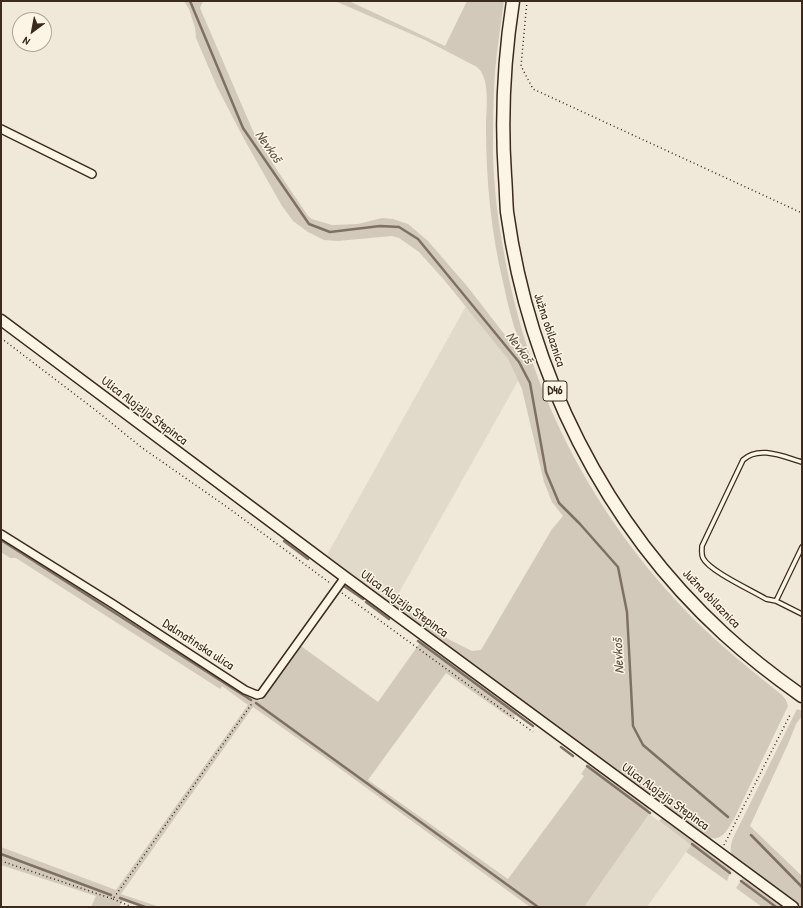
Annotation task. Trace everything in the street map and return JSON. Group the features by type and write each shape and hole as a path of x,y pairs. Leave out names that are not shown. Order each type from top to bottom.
{"main road":[{"name":"Južna obilaznica","path":"513,1 509,31 503,114 507,210 522,290 535,336 560,404 595,474 632,530 654,558 687,597 723,633 776,678 802,696"},
{"name":"Ulica Alojzija Stepinca","path":"1,320 345,577 793,907"}],"street":[{"path":"1,129 92,174"},
{"name":"Dalmatinska ulica","path":"1,534 245,690 257,695"},
{"path":"257,695 261,694 345,577"}],"lane":[{"path":"802,462 767,452 755,452 748,455 744,460 702,546 701,552 702,557 711,567 766,599 776,601 802,614"},
{"path":"776,601 802,547"}],"path":[{"path":"527,1 520,66 533,89 802,213"},
{"path":"1,338 98,412 141,447 227,507 533,732"},
{"path":"113,899 257,695"},
{"path":"720,854 790,715"},
{"path":"1,861 113,899 132,907"}],"shaded area":[{"path":"184,1 203,1 200,8 253,131 308,216 312,219 332,225 358,224 382,218 393,219 408,224 428,241 467,286 518,352 521,352 506,298 492,225 487,167 487,95 481,72 477,67 425,40 335,1 349,1 445,46 467,1 504,1 495,72 493,124 494,180 504,253 515,306 531,358 551,408 574,457 601,503 632,547 666,589 703,628 782,695 788,706 734,819 722,836 714,839 704,835 392,605 397,599 420,619 448,639 472,651 481,650 552,529 563,516 552,502 544,482 522,389 508,359 445,281 419,252 399,238 392,236 338,241 324,240 308,232 293,221 282,206 244,139 217,87 196,38 195,28 189,9"},
{"path":"466,306 508,359 518,381 392,605 327,555"},
{"path":"1,538 219,678 220,675 260,701 301,646 378,702 422,640 519,710 512,719 446,673 368,780 508,879 584,776 581,774 588,764 648,806 649,814 584,907 530,907 253,707 121,894 160,907 140,907 123,901 119,907 91,907 96,896 1,865 1,847 116,890 248,705 222,686 220,689 16,558 10,558 1,552"},
{"path":"797,709 802,711 802,716 796,724 750,826 802,876 802,907 733,857 731,850 733,838"},
{"path":"649,814 691,845 647,907 584,907"},
{"path":"662,818 665,818 732,867 727,881 686,852 691,845 659,821"},
{"path":"744,876 786,907 762,907 736,888"}],"waterway":[{"name":"Nevkoš","path":"190,1 243,128 309,224 330,232 380,226 399,227 418,239 519,362 530,383 546,472 559,503 580,524 618,567 627,612 633,726 643,745 728,817"},
{"path":"1,540 251,700"},
{"path":"284,541 308,559"},
{"path":"344,586 363,599"},
{"path":"366,602 389,619"},
{"path":"418,641 533,726"},
{"path":"256,703 538,907"},
{"path":"561,747 573,756"},
{"path":"587,766 650,813"},
{"name":"Nevkoš","path":"751,835 802,887"},
{"path":"692,844 730,873"},
{"path":"1,854 111,895"},
{"path":"741,881 776,907"},
{"path":"120,898 145,907"}]}
